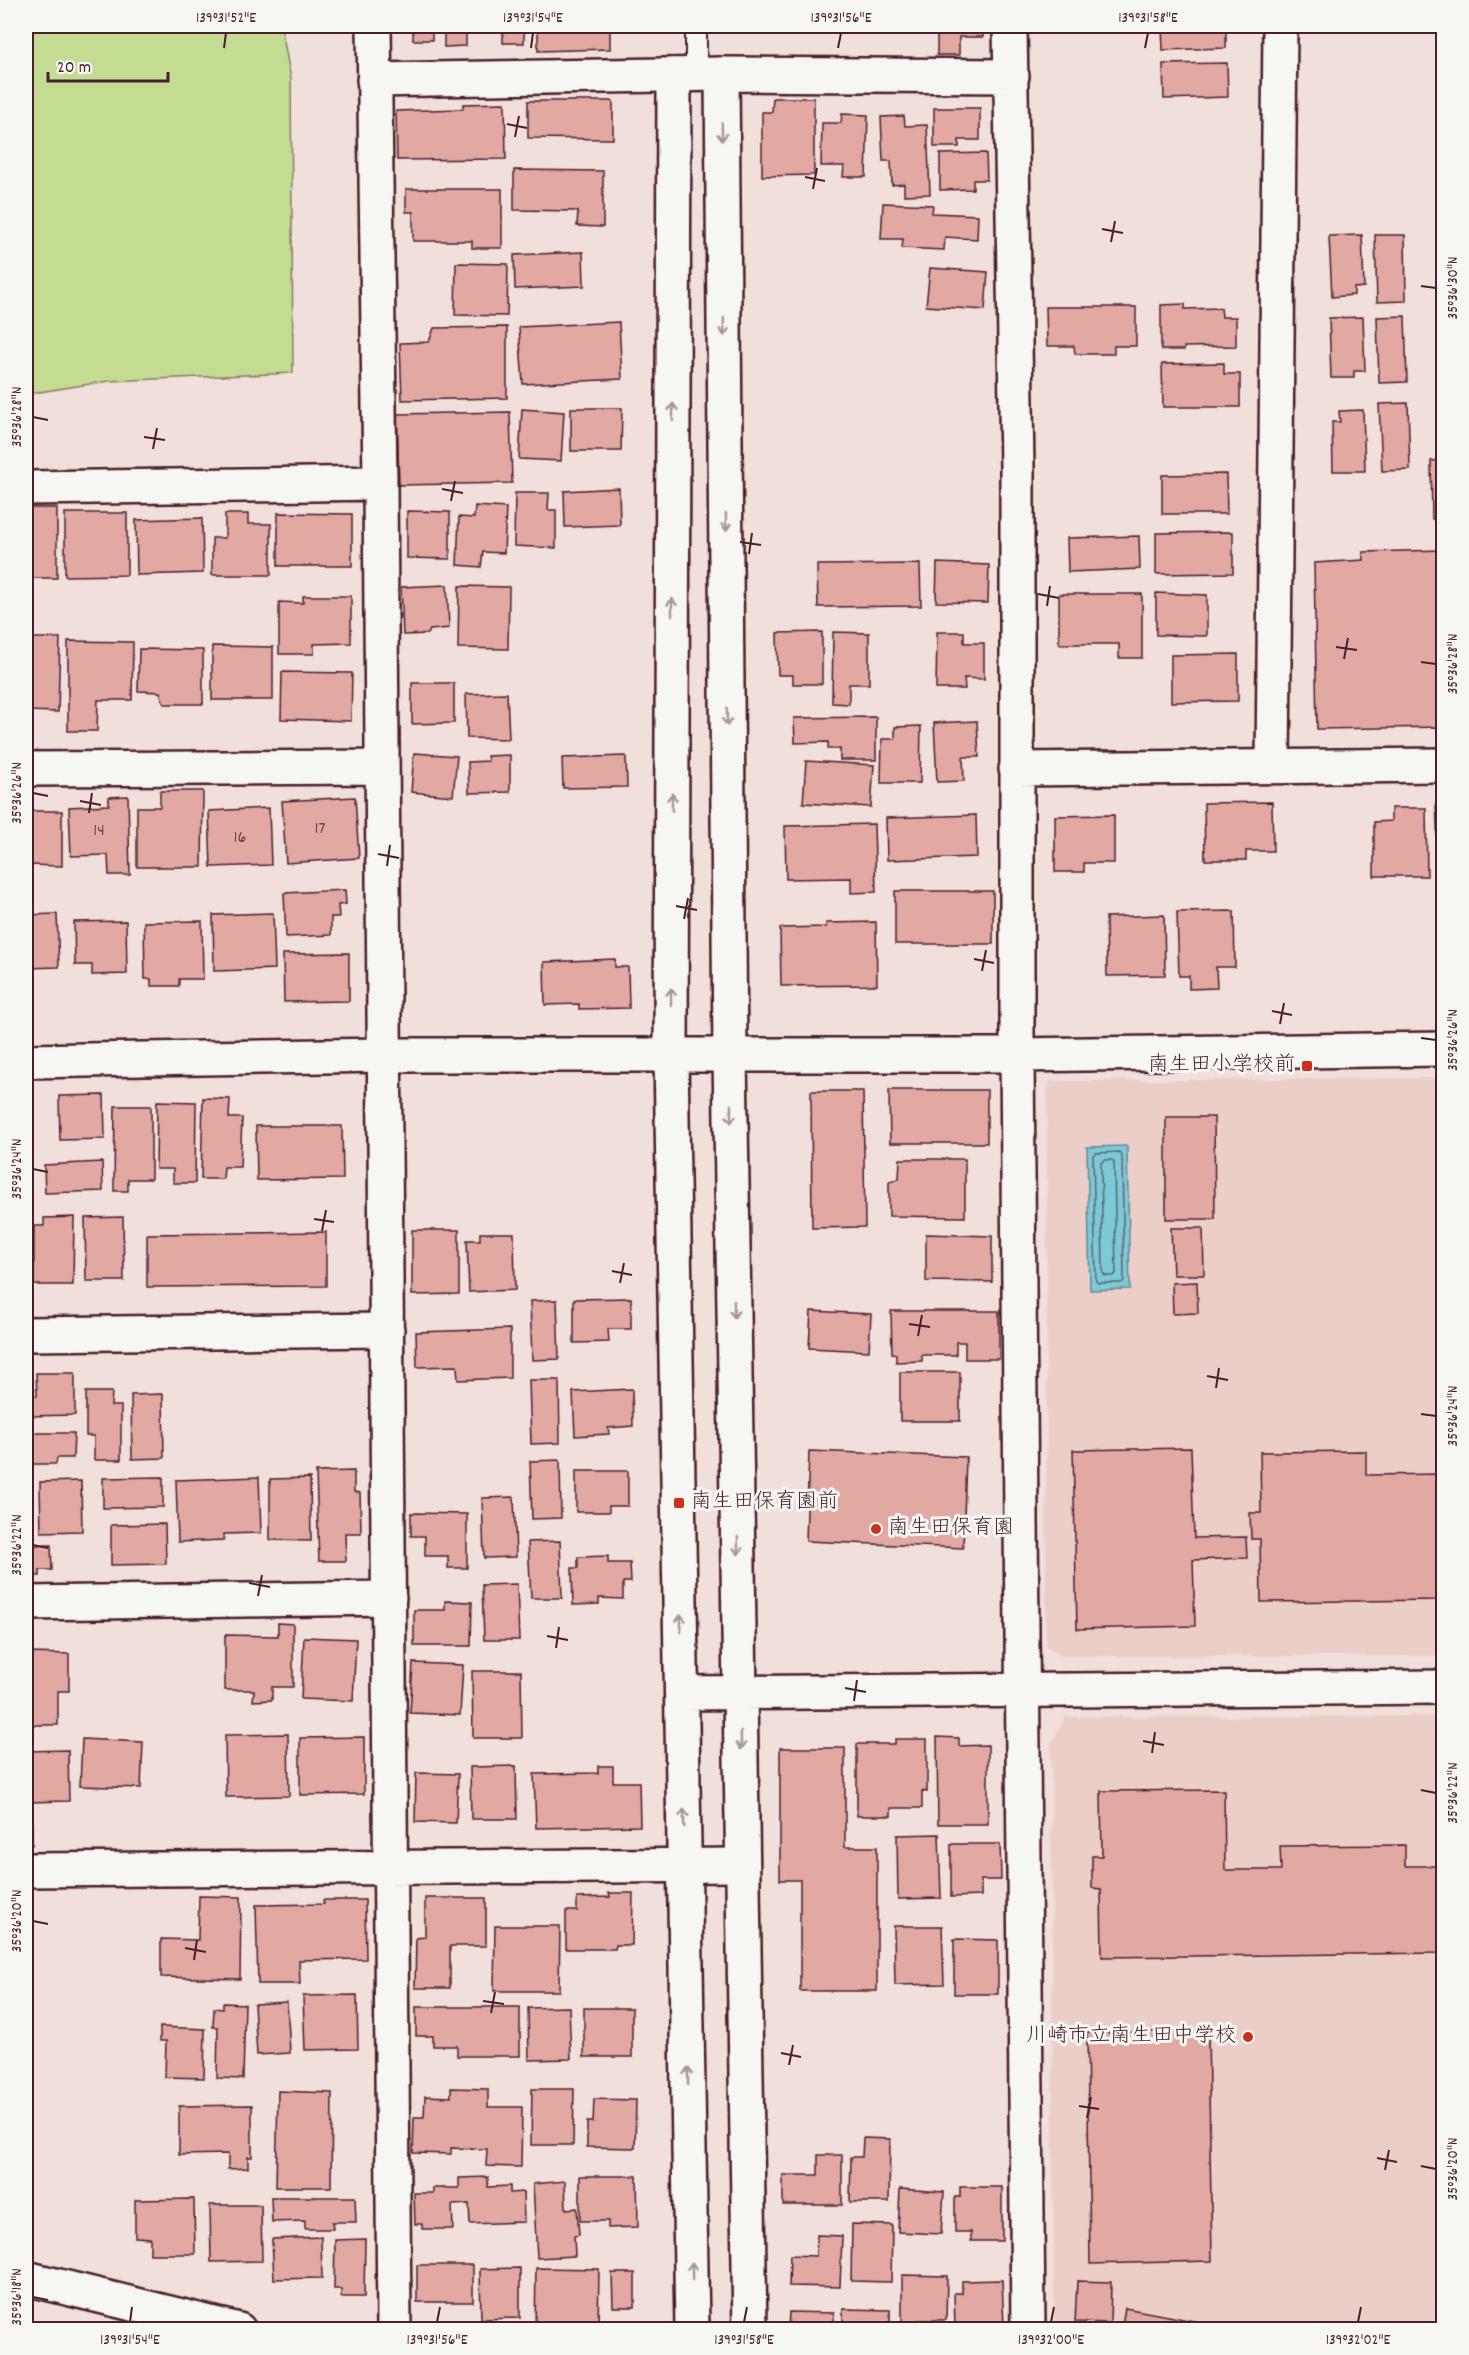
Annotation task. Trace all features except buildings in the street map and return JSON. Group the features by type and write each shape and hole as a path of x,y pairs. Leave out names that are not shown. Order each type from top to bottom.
{"street":[{"path":"374,26 380,483 394,2330"},
{"path":"1011,26 1017,468 1017,1055 1028,2330"},
{"path":"1273,766 1280,26"},
{"path":"374,80 697,74 1011,76"},
{"path":"693,2330 671,1055 697,74"},
{"path":"697,74 730,1056 750,2330"},
{"path":"26,488 380,483"},
{"path":"1016,769 1443,765"},
{"path":"26,769 382,767"},
{"path":"26,1061 384,1055 1017,1055 1443,1049"},
{"path":"26,1334 387,1330"},
{"path":"26,1603 389,1598"},
{"path":"682,1693 1443,1687"},
{"path":"26,1870 742,1865"},
{"path":"26,2277 239,2330"}],"lane":[{"path":"696,26 697,74"}],"shaded area":[{"path":"1443,1078 1443,1656 1062,1656 1046,1646 1047,1093 1050,1081"},
{"name":"川崎市立南生田中学校","path":"1443,1716 1443,2329 1054,2329 1051,1744 1065,1717"}],"green space":[{"path":"26,26 278,26 282,31 291,79 293,373 109,381 26,394"}],"water":[{"path":"1127,1146 1130,1289 1090,1290 1087,1147"}],"place":[{"name":"南生田小学校前","path":"1307,1066"},
{"name":"南生田保育園前","path":"679,1503"},
{"name":"南生田保育園","path":"876,1529"},
{"name":"川崎市立南生田中学校","path":"1248,2037"}]}
